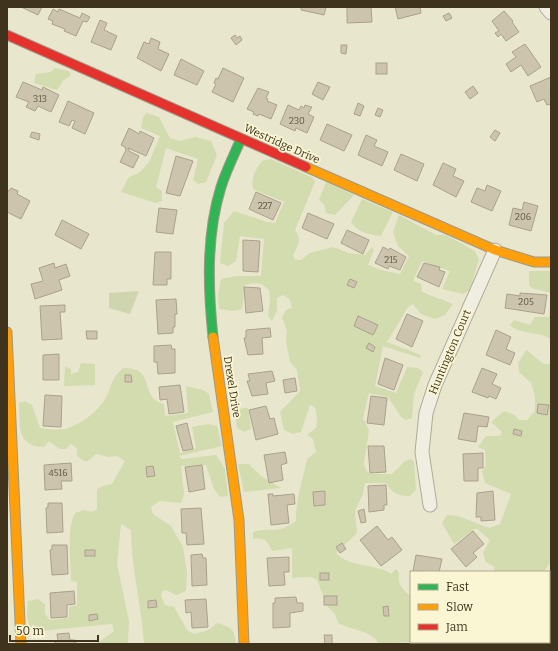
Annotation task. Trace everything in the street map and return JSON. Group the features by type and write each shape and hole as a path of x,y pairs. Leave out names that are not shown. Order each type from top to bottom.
{"street":[{"path":"546,7 551,13"},
{"name":"Westridge Drive","path":"7,35 495,250 534,262 551,262"},
{"name":"Drexel Drive","path":"242,139 224,179 217,203 210,251 210,284 216,370 230,444 238,503 244,644"},
{"name":"Huntington Court","path":"430,505 422,452 426,413 435,385 495,250"},
{"path":"7,332 21,644"}],"green space":[{"path":"55,68 69,71 71,75 63,81 57,90 34,83 36,74 51,72"},
{"path":"146,113 159,117 170,138 180,141 195,137 211,141 217,155 206,182 198,184 193,180 198,159 166,148 156,187 162,191 162,201 156,203 121,192 128,178 140,172 149,162 160,136 141,128 143,118"},
{"path":"271,159 313,178 315,182 295,230 299,238 298,245 293,256 296,260 301,260 310,253 333,247 349,253 365,255 372,247 374,250 368,265 381,270 400,274 409,256 398,246 393,232 399,215 436,235 446,235 475,251 479,259 470,290 463,294 442,289 450,271 422,261 413,281 421,284 422,292 453,304 445,315 435,319 421,314 413,304 408,307 387,342 421,355 420,358 383,346 375,386 396,393 407,367 418,368 423,372 414,394 412,418 406,420 401,417 388,397 369,393 363,418 369,430 364,464 366,470 370,474 392,474 405,461 411,459 414,462 416,490 410,496 402,495 393,492 386,483 365,483 363,494 355,511 357,533 336,553 341,558 348,561 378,568 391,574 396,569 399,573 399,581 401,586 410,596 410,642 379,644 375,639 366,633 338,623 335,614 328,607 317,580 311,577 292,578 292,548 272,551 265,540 253,539 253,532 283,528 296,521 298,499 307,459 316,452 313,439 307,435 316,428 317,418 315,407 310,405 301,432 293,434 284,430 280,412 300,391 297,370 290,362 286,342 287,331 282,317 286,310 292,308 290,300 283,295 277,298 277,310 272,321 268,316 270,300 269,290 261,284 252,283 245,285 242,309 233,311 219,309 218,295 221,279 236,276 261,276 264,239 240,236 236,261 228,266 220,263 224,223 234,211 267,222 275,223 284,202 253,189 254,174 262,161"},
{"path":"326,182 354,195 335,215 326,213 324,204 319,200"},
{"path":"362,199 393,212 381,236 364,232 351,222"},
{"path":"529,271 551,271 551,293 532,288 529,285"},
{"path":"139,291 130,314 109,308 109,293"},
{"path":"551,296 551,339 541,335 524,332 510,325 514,320 530,325 535,317 549,317"},
{"path":"526,350 544,364 551,364 551,561 545,571 493,571 495,567 486,562 483,553 490,540 476,528 454,544 442,523 447,515 458,516 489,528 500,524 511,494 485,483 482,471 486,465 485,450 478,447 486,436 500,436 502,432 491,422 504,411 515,415 519,420 527,420 535,411 535,397 531,383 519,372 518,363"},
{"path":"81,363 95,364 95,385 64,386 65,366 71,369 71,374 78,372"},
{"path":"123,368 134,369 140,372 144,377 151,395 156,400 164,404 165,416 188,413 186,386 203,390 209,394 213,412 173,422 180,453 196,448 192,427 208,424 217,426 222,446 179,456 182,459 216,455 225,469 228,496 220,497 214,489 206,465 181,466 184,494 181,503 160,501 151,507 153,514 171,526 183,547 187,573 186,591 176,595 166,590 162,592 161,596 165,605 174,607 188,631 194,634 208,630 217,623 229,627 233,631 236,643 144,644 131,545 131,530 121,524 117,564 129,621 128,644 96,644 114,631 112,624 40,631 30,628 27,616 28,601 38,599 45,604 45,614 50,620 69,618 69,607 77,605 77,582 71,581 70,537 72,520 75,513 84,510 92,512 97,509 97,489 112,484 125,461 117,456 108,457 96,454 88,461 84,461 77,456 77,449 71,444 66,449 60,449 49,441 44,447 35,446 28,443 21,433 19,403 25,401 32,405 40,428 58,430 68,428 79,423 95,412 106,397 114,379"},
{"path":"248,408 251,429 244,432 237,428 234,410"},
{"path":"238,464 249,464 261,476 281,488 244,492"}],"building":[{"path":"21,7 42,7 38,15"},
{"path":"301,7 326,7 324,15 301,10"},
{"path":"347,7 371,7 372,22 347,23"},
{"path":"395,7 420,7 421,13 398,19"},
{"path":"53,9 58,12 59,9 80,18 82,13 90,17 87,22 83,21 76,36 64,31 65,29 52,24 53,21 48,19"},
{"path":"504,11 513,21 512,22 519,32 506,41 501,34 498,37 495,33 499,31 492,21"},
{"path":"449,13 452,18 446,21 443,16"},
{"path":"100,20 107,23 104,30 117,36 111,50 91,42"},
{"path":"235,35 237,38 240,36 242,40 236,45 231,38"},
{"path":"151,38 160,42 158,49 169,54 161,71 137,58 144,42 149,44"},
{"path":"525,44 541,67 528,76 521,65 511,72 506,64 516,57 512,52"},
{"path":"341,45 347,45 346,54 341,53"},
{"path":"181,59 204,71 197,85 174,75"},
{"path":"376,63 387,63 387,74 376,74"},
{"path":"223,68 244,78 233,102 212,92 216,84 214,83 216,78 218,79"},
{"path":"551,77 551,104 547,105 544,99 537,102 530,86"},
{"path":"23,82 42,90 43,87 59,95 51,112 38,106 35,111 26,107 29,102 16,97"},
{"path":"318,82 330,87 323,100 312,94"},
{"path":"473,86 478,93 470,99 465,92"},
{"path":"258,88 269,92 266,98 268,99 267,101 277,105 271,119 259,114 258,116 253,114 254,112 247,109"},
{"path":"68,101 94,113 85,134 72,128 75,121 72,120 69,126 59,122"},
{"path":"358,103 364,106 360,116 354,114"},
{"path":"288,105 299,110 301,106 304,108 305,105 312,107 308,114 314,117 307,133 296,128 295,131 280,124"},
{"path":"378,108 383,110 380,117 375,115"},
{"path":"327,124 352,135 344,151 320,140"},
{"path":"129,128 139,134 140,131 154,138 146,156 128,148 129,151 139,156 133,168 120,162 126,150 125,147 121,145"},
{"path":"495,130 500,133 495,141 490,137"},
{"path":"32,132 40,134 39,140 30,137"},
{"path":"366,135 377,140 374,146 388,152 382,166 358,155"},
{"path":"401,154 424,164 417,181 394,170"},
{"path":"176,156 193,161 180,196 166,193"},
{"path":"443,163 456,169 453,176 464,181 456,197 433,185"},
{"path":"487,185 501,191 492,211 471,202 477,188 485,191"},
{"path":"11,188 18,191 17,194 30,201 21,219 7,212 7,190 9,191"},
{"path":"256,192 281,203 273,220 249,209"},
{"path":"524,202 538,206 531,231 509,225 513,208 522,210"},
{"path":"159,208 177,210 173,234 156,232"},
{"path":"308,213 334,224 327,239 302,228"},
{"path":"62,220 89,234 81,249 55,235"},
{"path":"347,230 369,240 363,254 341,243"},
{"path":"243,240 260,241 258,272 243,271"},
{"path":"383,247 389,250 390,248 406,257 400,270 389,266 388,269 375,263"},
{"path":"155,252 171,252 171,279 167,279 167,285 153,285"},
{"path":"54,263 55,268 66,264 70,276 59,280 62,290 35,299 31,284 43,281 39,268"},
{"path":"424,263 440,267 439,270 445,272 439,287 417,277"},
{"path":"350,279 357,282 354,288 347,285"},
{"path":"244,287 260,288 263,311 246,313"},
{"path":"520,293 547,295 544,314 505,308 507,294 520,296"},
{"path":"176,299 177,314 175,314 175,327 173,327 173,333 158,334 156,300"},
{"path":"65,305 65,312 60,312 62,339 42,340 40,306"},
{"path":"407,314 423,321 412,347 396,339"},
{"path":"358,316 378,325 373,335 354,326"},
{"path":"270,328 271,337 262,338 263,354 248,355 244,338 246,338 246,330"},
{"path":"496,330 511,337 506,349 515,353 510,365 486,355"},
{"path":"86,331 97,331 97,339 87,339"},
{"path":"369,343 375,347 373,352 366,348"},
{"path":"171,345 172,349 175,349 175,373 158,374 157,362 154,362 154,346"},
{"path":"59,354 59,380 43,380 43,355"},
{"path":"385,358 403,365 394,390 378,384"},
{"path":"482,368 497,374 492,384 501,388 496,399 489,396 488,398 472,392"},
{"path":"272,371 275,381 266,383 268,394 252,396 247,381 250,381 248,374"},
{"path":"125,375 131,375 132,382 125,382"},
{"path":"295,378 297,391 285,393 283,380"},
{"path":"180,385 184,412 169,414 167,399 160,400 159,387"},
{"path":"45,395 62,396 61,427 43,426"},
{"path":"371,396 387,398 384,425 367,423"},
{"path":"538,404 549,405 547,415 537,413"},
{"path":"266,406 270,419 274,418 278,434 256,440 249,410"},
{"path":"464,413 489,417 487,427 478,426 476,442 458,439"},
{"path":"187,423 193,449 183,451 176,426"},
{"path":"514,429 522,431 521,436 513,434"},
{"path":"368,446 384,446 386,472 370,473"},
{"path":"285,452 287,463 281,465 283,480 269,483 264,455"},
{"path":"483,453 483,468 478,468 478,481 464,481 463,454"},
{"path":"71,463 72,481 61,481 62,489 45,490 44,465"},
{"path":"202,465 205,489 189,492 185,467"},
{"path":"153,466 155,476 147,477 146,467"},
{"path":"386,485 387,505 384,505 384,510 369,512 368,486"},
{"path":"325,491 325,505 314,506 313,492"},
{"path":"493,491 495,520 481,521 481,517 476,517 477,493"},
{"path":"268,494 273,494 273,496 294,494 295,504 287,505 289,523 271,525"},
{"path":"48,503 62,503 63,532 47,533 46,508 48,507"},
{"path":"201,508 204,544 187,545 186,533 182,533 181,509"},
{"path":"364,509 366,522 361,523 358,511"},
{"path":"377,526 388,540 392,537 402,550 381,566 360,540"},
{"path":"473,531 484,544 473,553 477,557 466,567 451,549"},
{"path":"342,543 346,549 340,553 336,547"},
{"path":"52,545 67,545 68,574 52,575 50,550 52,549"},
{"path":"85,550 95,550 95,556 85,556"},
{"path":"202,554 203,558 206,558 207,585 192,586 191,555"},
{"path":"416,555 442,559 439,571 413,571"},
{"path":"289,557 289,572 284,572 285,585 269,586 267,558"},
{"path":"320,573 329,573 329,580 320,580"},
{"path":"74,591 75,604 67,605 67,617 51,618 50,593"},
{"path":"324,596 337,596 337,605 324,605"},
{"path":"296,597 297,603 303,603 303,611 290,613 290,627 273,628 273,603 275,603 275,598"},
{"path":"206,599 208,627 192,628 191,612 186,613 185,600"},
{"path":"156,600 157,607 148,608 148,601"},
{"path":"388,606 389,616 384,616 383,607"},
{"path":"97,614 98,619 89,621 89,615"},
{"path":"69,633 70,640 75,640 76,644 55,644 55,641 58,641 57,634"},
{"path":"324,635 332,635 332,644 325,644"}],"traffic: fast":[{"path":"213,337 209,281 213,224 221,187 241,139"}],"traffic: slow":[{"path":"306,167 495,250 534,262 551,262"},
{"path":"7,332 21,644"},
{"path":"213,337 239,520 244,644"}],"traffic: jam":[{"path":"7,35 306,167"}]}
